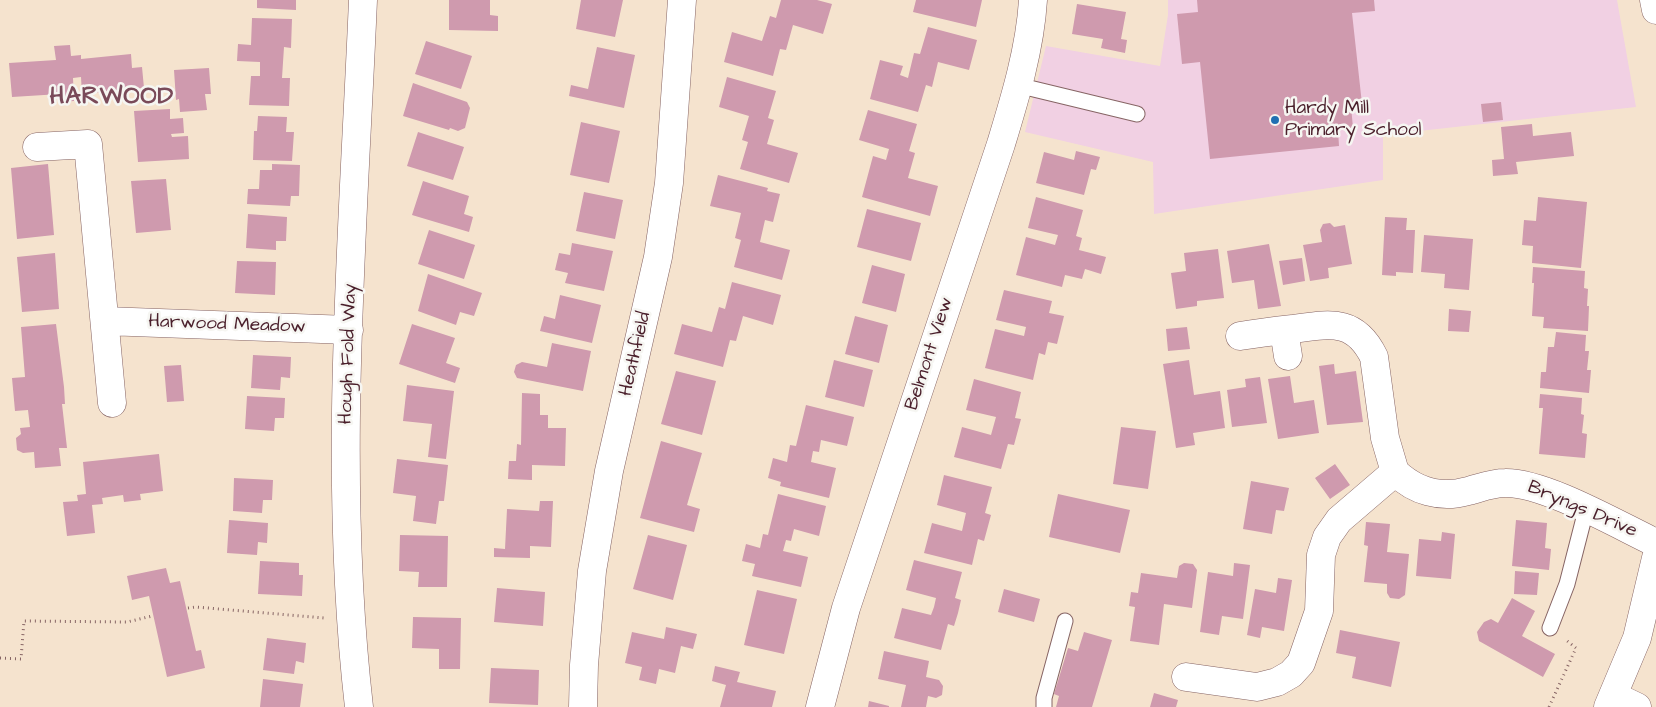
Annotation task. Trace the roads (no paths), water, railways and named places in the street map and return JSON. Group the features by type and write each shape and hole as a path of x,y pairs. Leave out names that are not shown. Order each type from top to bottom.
{"street":[{"name":"Hough Fold Way","path":"359,707 346,515 349,330 363,0"},
{"name":"Heathfield","path":"583,707 584,665 595,552 609,470 658,257 670,183 682,0"},
{"name":"Belmont View","path":"820,707 846,608 1001,144 1017,85 1033,0"},
{"path":"1654,0 1656,10"},
{"path":"37,147 88,144 112,403"},
{"name":"Harwood Meadow","path":"105,321 349,330"},
{"path":"1186,677 1224,671 1257,687 1277,682 1296,668 1300,663 1319,611 1321,555 1327,537 1339,520 1395,472 1385,438 1377,372 1369,346 1358,334 1344,326 1329,324 1286,343 1240,336"},
{"name":"Bryngs Drive","path":"1395,472 1408,484 1422,491 1447,495 1488,485 1523,483 1545,491 1656,543"},
{"path":"1620,703 1656,558"}],"lane":[{"path":"1017,85 1137,114"},
{"path":"1550,628 1567,584 1586,510"},
{"path":"1044,707 1044,698 1065,621"}],"place":[{"name":"Hardy Mill Primary School","path":"1275,120"}],"district":[{"name":"HARWOOD","path":"112,98"}]}
